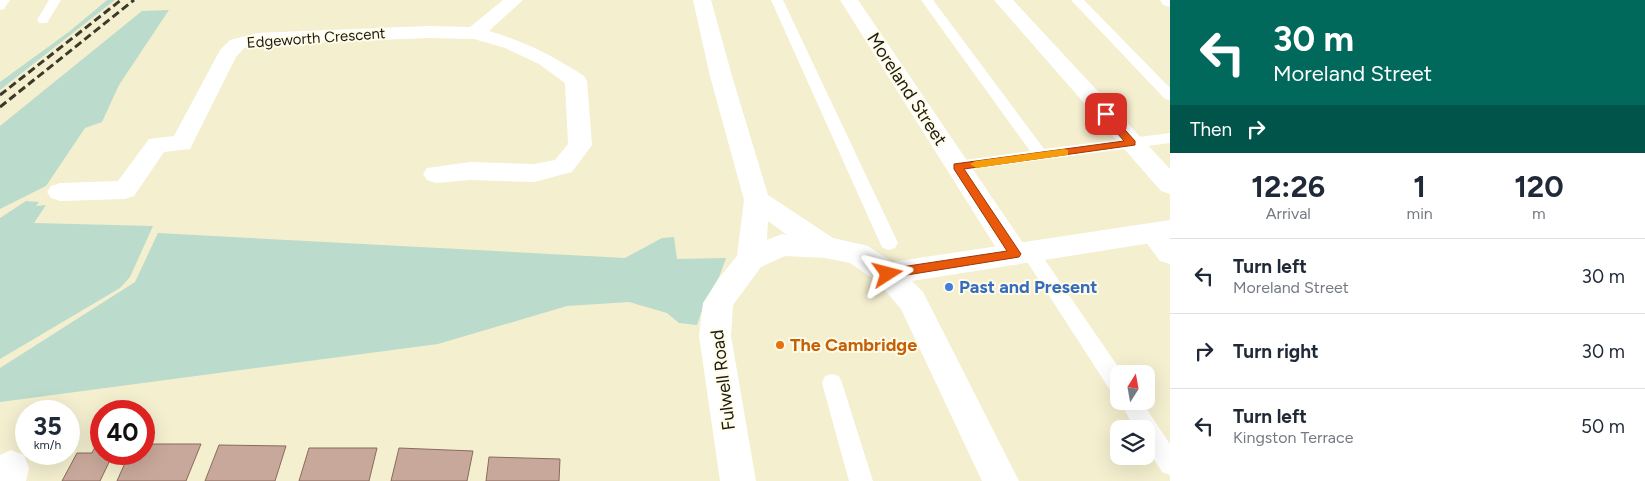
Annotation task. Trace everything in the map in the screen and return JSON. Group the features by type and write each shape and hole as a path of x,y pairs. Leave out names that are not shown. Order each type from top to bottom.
{"street":[{"path":"474,33 514,0"},
{"path":"702,0 721,76 757,200 751,259"},
{"name":"Moreland Street","path":"849,0 958,166 1023,253"},
{"path":"1003,0 1170,185"},
{"name":"Edgeworth Crescent","path":"60,192 125,190 157,145 182,143 227,54 237,44 267,39 428,32 474,33"},
{"path":"436,174 470,171 534,173 563,166 580,145 576,81 546,60 512,44 474,33"},
{"name":"Fulwell Road","path":"757,200 825,248"},
{"path":"888,258 1023,253 1164,239"},
{"name":"Fulwell Road","path":"738,481 714,336 718,303 751,259 782,244 825,248 888,258 912,301 1001,481"}],"lane":[{"path":"0,6 4,0"},
{"path":"43,20 55,0"},
{"path":"777,0 888,258"},
{"path":"927,0 1041,156"},
{"path":"1077,0 1170,96"},
{"path":"958,166 1170,138"},
{"path":"1023,253 1110,374"},
{"path":"832,383 861,481"},
{"path":"1135,410 1170,464"}],"green space":[{"path":"107,0 115,0 0,90 0,82 70,31"},
{"path":"169,10 119,85 102,122 85,128 46,186 0,209 0,126 142,11"},
{"path":"26,201 39,202 36,206 46,205 34,223 153,226 130,277 120,288 0,359 0,218"},
{"path":"158,233 625,258 662,238 674,237 677,259 726,258 719,277 705,301 697,325 679,323 667,313 629,302 567,306 438,344 0,402 0,368 135,282"}],"building":[{"path":"155,444 201,444 186,481 117,481 124,465 155,465"},
{"path":"219,445 286,446 275,481 205,481"},
{"path":"309,448 377,448 369,481 299,481"},
{"path":"399,448 473,451 467,481 391,481"},
{"path":"80,453 90,453 90,465 108,465 100,481 62,481 71,465 80,465"},
{"path":"489,457 560,459 559,481 486,481"}],"railway":[{"path":"0,95 121,0"},
{"path":"0,107 134,0"}],"slow traffic":[{"path":"976,164 1064,153"}],"place":[{"name":"Past and Present","path":"949,287"},
{"name":"The Cambridge","path":"780,345"}],"route":[{"path":"888,274 1015,254 958,166 1132,143 1106,114"}]}
